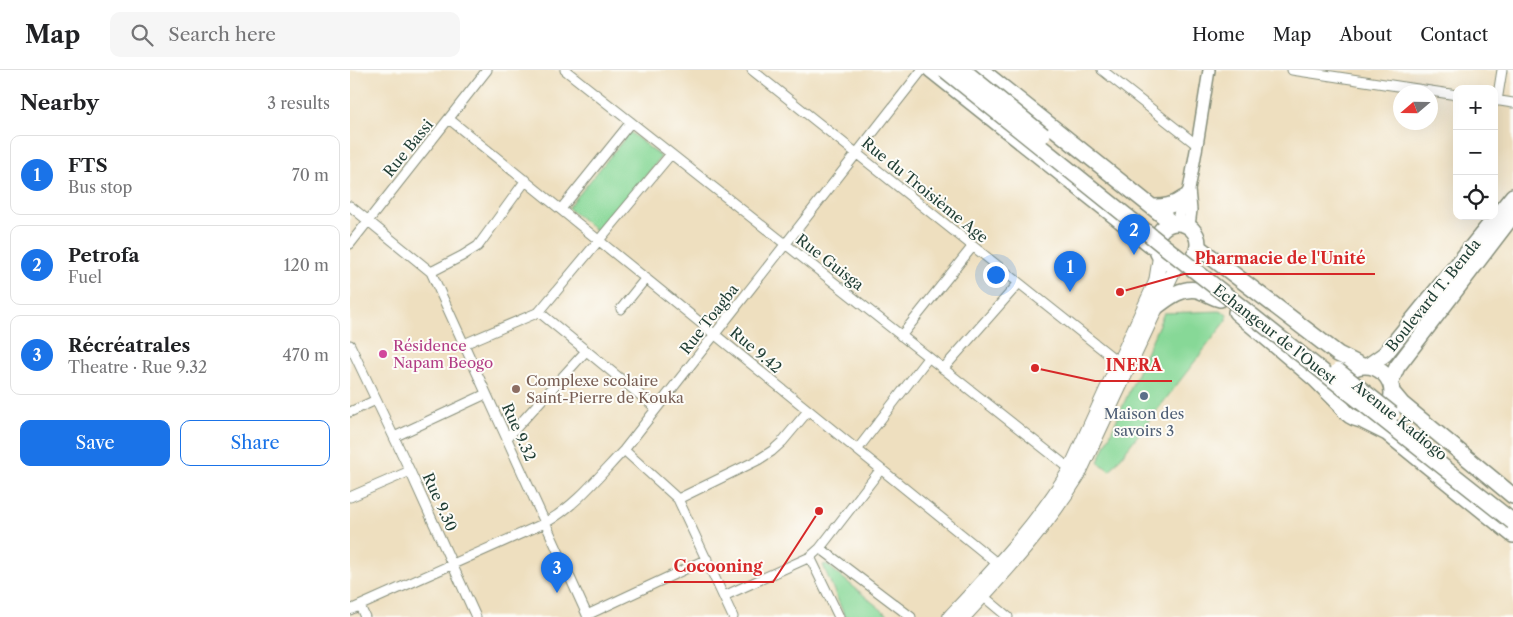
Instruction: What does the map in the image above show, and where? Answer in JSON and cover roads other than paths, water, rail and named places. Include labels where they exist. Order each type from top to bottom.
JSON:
[{"type":"highway","points":[[931,70],[1158,253],[1167,263],[1186,264],[1192,259],[1198,247],[1197,235],[1152,207],[981,70]]},
{"type":"highway","name":"Echangeur de l'Ouest","points":[[945,70],[1513,522]]},
{"type":"highway","name":"Avenue Kadiogo","points":[[963,70],[1169,239],[1362,389],[1513,510]]},
{"type":"highway","points":[[1152,207],[1169,207],[1176,204],[1186,194]]},
{"type":"highway","name":"Boulevard T. Benda","points":[[1365,366],[1385,354],[1513,196]]},
{"type":"highway","name":"Boulevard T. Benda","points":[[1391,387],[1397,367],[1513,214]]},
{"type":"highway","points":[[1158,253],[1157,236],[1160,230],[1180,224]]},
{"type":"highway","points":[[1198,247],[1338,354],[1365,366],[1374,367],[1384,373],[1402,404],[1513,496]]},
{"type":"highway","points":[[1177,265],[1315,379],[1349,415],[1386,433],[1513,534]]},
{"type":"highway","points":[[1156,307],[1178,292],[1187,290],[1196,290],[1220,299]]},
{"type":"highway","points":[[1340,405],[1338,393],[1341,380],[1350,370],[1365,366]]},
{"type":"highway","points":[[1361,420],[1373,419],[1383,413],[1390,404],[1391,387]]},
{"type":"main road","points":[[963,617],[1044,526],[1062,502],[1123,366],[1156,282],[1158,253]]},
{"type":"main road","points":[[1123,366],[1177,265]]},
{"type":"main road","points":[[950,617],[998,564],[1074,472]]},
{"type":"street","name":"Rue Bassi","points":[[350,244],[487,70]]},
{"type":"street","name":"Rue Guisga","points":[[566,70],[1074,472]]},
{"type":"street","name":"Rue du Troisième Age","points":[[752,70],[1123,366]]},
{"type":"street","name":"Rue Toagba","points":[[350,610],[545,523],[575,502],[624,450],[922,70]]},
{"type":"street","points":[[1102,70],[1197,146]]},
{"type":"street","points":[[1180,224],[1191,210],[1186,194],[1197,146],[1209,70]]},
{"type":"street","points":[[1292,70],[1453,94]]},
{"type":"street","points":[[1498,90],[1502,70]]},
{"type":"street","points":[[1498,100],[1513,103]]},
{"type":"street","name":"Rue 9.42","points":[[449,119],[998,564]]},
{"type":"street","points":[[561,209],[631,122]]},
{"type":"street","points":[[464,344],[539,312],[671,154]]},
{"type":"street","points":[[431,272],[478,246],[526,180]]},
{"type":"street","name":"Rue 9.32","points":[[350,206],[431,272],[587,616]]},
{"type":"street","points":[[901,336],[973,246]]},
{"type":"street","points":[[621,309],[646,278]]},
{"type":"street","points":[[943,369],[1020,283]]},
{"type":"street","points":[[539,312],[656,408]]},
{"type":"street","points":[[350,345],[376,400],[350,412]]},
{"type":"street","points":[[507,438],[586,351]]},
{"type":"street","points":[[857,450],[928,358]]},
{"type":"street","points":[[394,437],[486,394]]},
{"type":"street","name":"Rue 9.30","points":[[376,400],[410,470],[476,617]]},
{"type":"street","points":[[678,499],[758,460],[772,451],[808,411]]},
{"type":"street","points":[[624,450],[678,499],[733,617]]},
{"type":"street","points":[[724,596],[810,557],[820,548],[882,469]]},
{"type":"street","points":[[350,497],[410,470]]},
{"type":"street","points":[[820,548],[912,617]]},
{"type":"street","points":[[810,557],[839,617]]},
{"type":"street","points":[[587,616],[707,559]]},
{"type":"street","points":[[983,596],[1008,617]]},
{"type":"street","points":[[360,606],[365,617]]},
{"type":"street","points":[[994,606],[1000,617]]},
{"type":"place","name":"Petrofa","points":[[1134,255]]},
{"type":"place","name":"FTS","points":[[1070,292]]},
{"type":"place","name":"Pharmacie de l'Unité","points":[[1120,292]]},
{"type":"place","name":"Résidence Napam Beogo","points":[[383,354]]},
{"type":"place","name":"INERA","points":[[1035,368]]},
{"type":"place","name":"Complexe scolaire Saint-Pierre de Kouka","points":[[516,389]]},
{"type":"place","name":"Maison des savoirs 3","points":[[1144,396]]},
{"type":"place","name":"Cocooning","points":[[819,511]]},
{"type":"place","name":"Récréatrales","points":[[557,593]]}]
